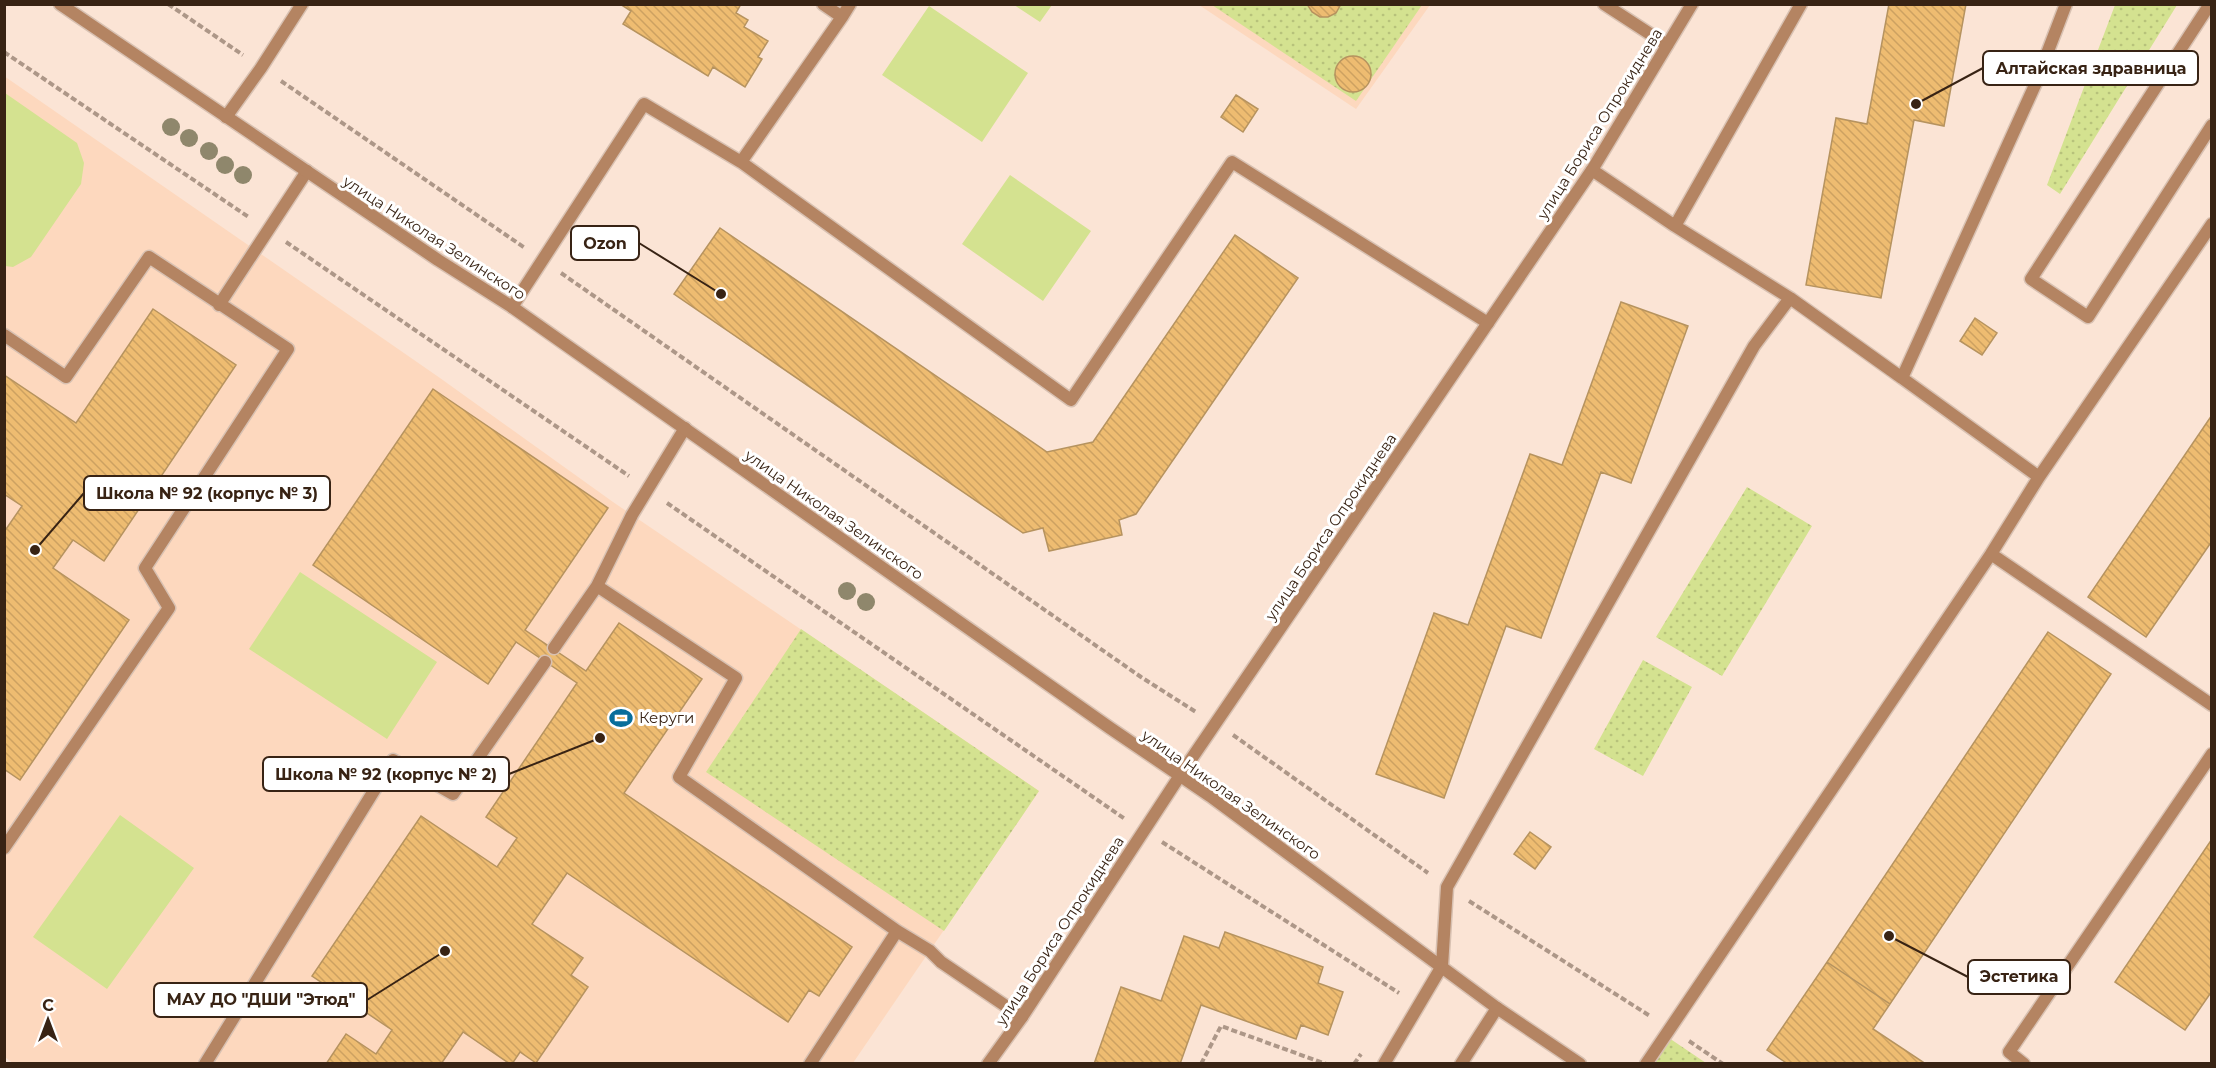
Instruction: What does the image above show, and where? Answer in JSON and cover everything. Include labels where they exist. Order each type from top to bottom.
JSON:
[{"type":"street","name":"улица Николая Зелинского","points":[[60,4],[438,260],[512,307],[1179,777],[1210,796],[1497,1008],[1580,1064]]},
{"type":"street","points":[[226,117],[302,4]]},
{"type":"street","points":[[823,4],[842,17]]},
{"type":"street","points":[[741,162],[850,4]]},
{"type":"street","points":[[1604,4],[1667,45]]},
{"type":"street","name":"улица Бориса Опрокиднева","points":[[988,1064],[1022,1017],[1215,723],[1592,170],[1692,4]]},
{"type":"street","points":[[1675,226],[1801,4]]},
{"type":"street","points":[[1902,378],[2035,85],[2066,4]]},
{"type":"street","points":[[2210,4],[2031,279],[2088,316],[2211,125]]},
{"type":"street","points":[[512,307],[644,104],[741,162],[1071,400],[1232,162],[1488,323]]},
{"type":"street","points":[[1592,170],[1675,226],[1790,298],[2039,477]]},
{"type":"street","points":[[219,305],[308,171]]},
{"type":"street","points":[[1646,1064],[1991,554],[2039,477],[2210,230]]},
{"type":"street","points":[[4,335],[66,377],[149,257],[288,349],[145,568],[169,608],[4,848]]},
{"type":"street","points":[[1384,1064],[1442,966],[1447,887],[1754,346],[1790,298]]},
{"type":"street","points":[[554,648],[597,586],[632,514],[685,428]]},
{"type":"street","points":[[1991,554],[2211,705]]},
{"type":"street","points":[[597,586],[736,678],[679,777],[1022,1017]]},
{"type":"street","points":[[205,1064],[393,760],[453,794],[545,662]]},
{"type":"street","points":[[2024,1064],[2009,1052],[2211,754]]},
{"type":"street","points":[[810,1064],[897,931]]},
{"type":"street","points":[[1461,1064],[1497,1008]]},
{"type":"path","points":[[168,4],[543,260],[1141,677],[1215,723],[1447,887],[1723,1064]]},
{"type":"path","points":[[4,52],[648,489],[1143,832],[1173,848],[1405,996]]},
{"type":"path","points":[[1201,1064],[1221,1026],[1326,1064]]},
{"type":"path","points":[[1354,1064],[1366,1047]]},
{"type":"shaded area","points":[[1199,5],[1430,5],[1356,109]]},
{"type":"shaded area","points":[[4,76],[440,378],[613,502],[1039,791],[853,1063],[14,1064],[5,1057]]},
{"type":"green space","points":[[1014,5],[1052,5],[1040,22]]},
{"type":"green space","points":[[1212,5],[1422,5],[1356,101]]},
{"type":"green space","points":[[2115,5],[2177,5],[2060,194],[2047,185]]},
{"type":"green space","points":[[929,6],[1028,73],[982,142],[882,75]]},
{"type":"green space","points":[[5,93],[77,143],[84,163],[81,184],[31,257],[13,267],[5,266]]},
{"type":"green space","points":[[1010,175],[1091,231],[1043,301],[962,244]]},
{"type":"green space","points":[[1747,487],[1812,526],[1722,676],[1656,637]]},
{"type":"green space","points":[[300,572],[437,662],[387,739],[249,649]]},
{"type":"green space","points":[[801,629],[1039,791],[944,931],[706,772]]},
{"type":"green space","points":[[1643,660],[1692,687],[1643,776],[1594,749]]},
{"type":"green space","points":[[120,815],[194,868],[107,989],[33,937]]},
{"type":"green space","points":[[1669,1038],[1706,1063],[1653,1064]]},
{"type":"building","points":[[620,4],[741,4],[736,13],[748,20],[744,27],[768,41],[758,57],[762,59],[745,87],[713,67],[708,76],[623,24],[631,11]]},
{"type":"building","points":[[1307,4],[1341,4],[1336,13],[1328,17],[1320,17],[1312,12]]},
{"type":"building","points":[[1889,4],[1966,4],[1944,126],[1914,120],[1881,298],[1806,285],[1836,118],[1867,124]]},
{"type":"building","points":[[1353,56],[1366,61],[1371,74],[1366,87],[1353,92],[1340,87],[1335,74],[1340,61]]},
{"type":"building","points":[[1236,95],[1258,109],[1243,132],[1221,117]]},
{"type":"building","points":[[720,228],[1047,452],[1093,442],[1235,235],[1298,278],[1136,514],[1119,520],[1122,535],[1049,551],[1043,528],[1023,533],[674,294]]},
{"type":"building","points":[[1621,302],[1688,326],[1631,483],[1601,472],[1541,638],[1506,626],[1444,798],[1376,774],[1434,613],[1468,625],[1530,454],[1562,465]]},
{"type":"building","points":[[153,309],[236,365],[104,561],[73,540],[53,568],[129,620],[20,780],[4,769],[4,532],[22,506],[4,494],[4,375],[76,423]]},
{"type":"building","points":[[1975,318],[1997,333],[1982,355],[1960,341]]},
{"type":"building","points":[[433,389],[608,508],[525,630],[586,671],[619,623],[702,679],[624,793],[852,947],[819,996],[809,990],[788,1022],[567,873],[532,924],[583,958],[571,975],[588,987],[536,1063],[520,1052],[510,1064],[463,1032],[441,1064],[326,1064],[346,1034],[376,1054],[392,1030],[312,976],[421,816],[497,867],[517,838],[486,817],[577,683],[516,642],[488,684],[313,565]]},
{"type":"building","points":[[2212,415],[2212,541],[2146,637],[2088,597]]},
{"type":"building","points":[[2048,632],[2111,674],[1890,1004],[1827,962]]},
{"type":"building","points":[[1530,832],[1551,847],[1535,869],[1514,854]]},
{"type":"building","points":[[2212,839],[2212,991],[2185,1030],[2115,982]]},
{"type":"building","points":[[1225,932],[1323,967],[1318,983],[1343,992],[1328,1035],[1301,1025],[1296,1039],[1201,1005],[1180,1064],[1094,1064],[1121,987],[1161,1001],[1184,936],[1219,948]]},
{"type":"building","points":[[1827,962],[1890,1004],[1873,1029],[1923,1062],[1922,1064],[1788,1064],[1767,1050]]},
{"type":"place","name":"Алтайская здравница","points":[[1916,104]]},
{"type":"place","name":"Ozon","points":[[721,294]]},
{"type":"place","name":"Школа № 92 (корпус № 3)","points":[[35,550]]},
{"type":"place","name":"Керуги","points":[[621,718]]},
{"type":"place","name":"Школа № 92 (корпус № 2)","points":[[600,738]]},
{"type":"place","name":"Эстетика","points":[[1889,936]]},
{"type":"place","name":"МАУ ДО \"ДШИ \"Этюд\"","points":[[445,951]]}]
